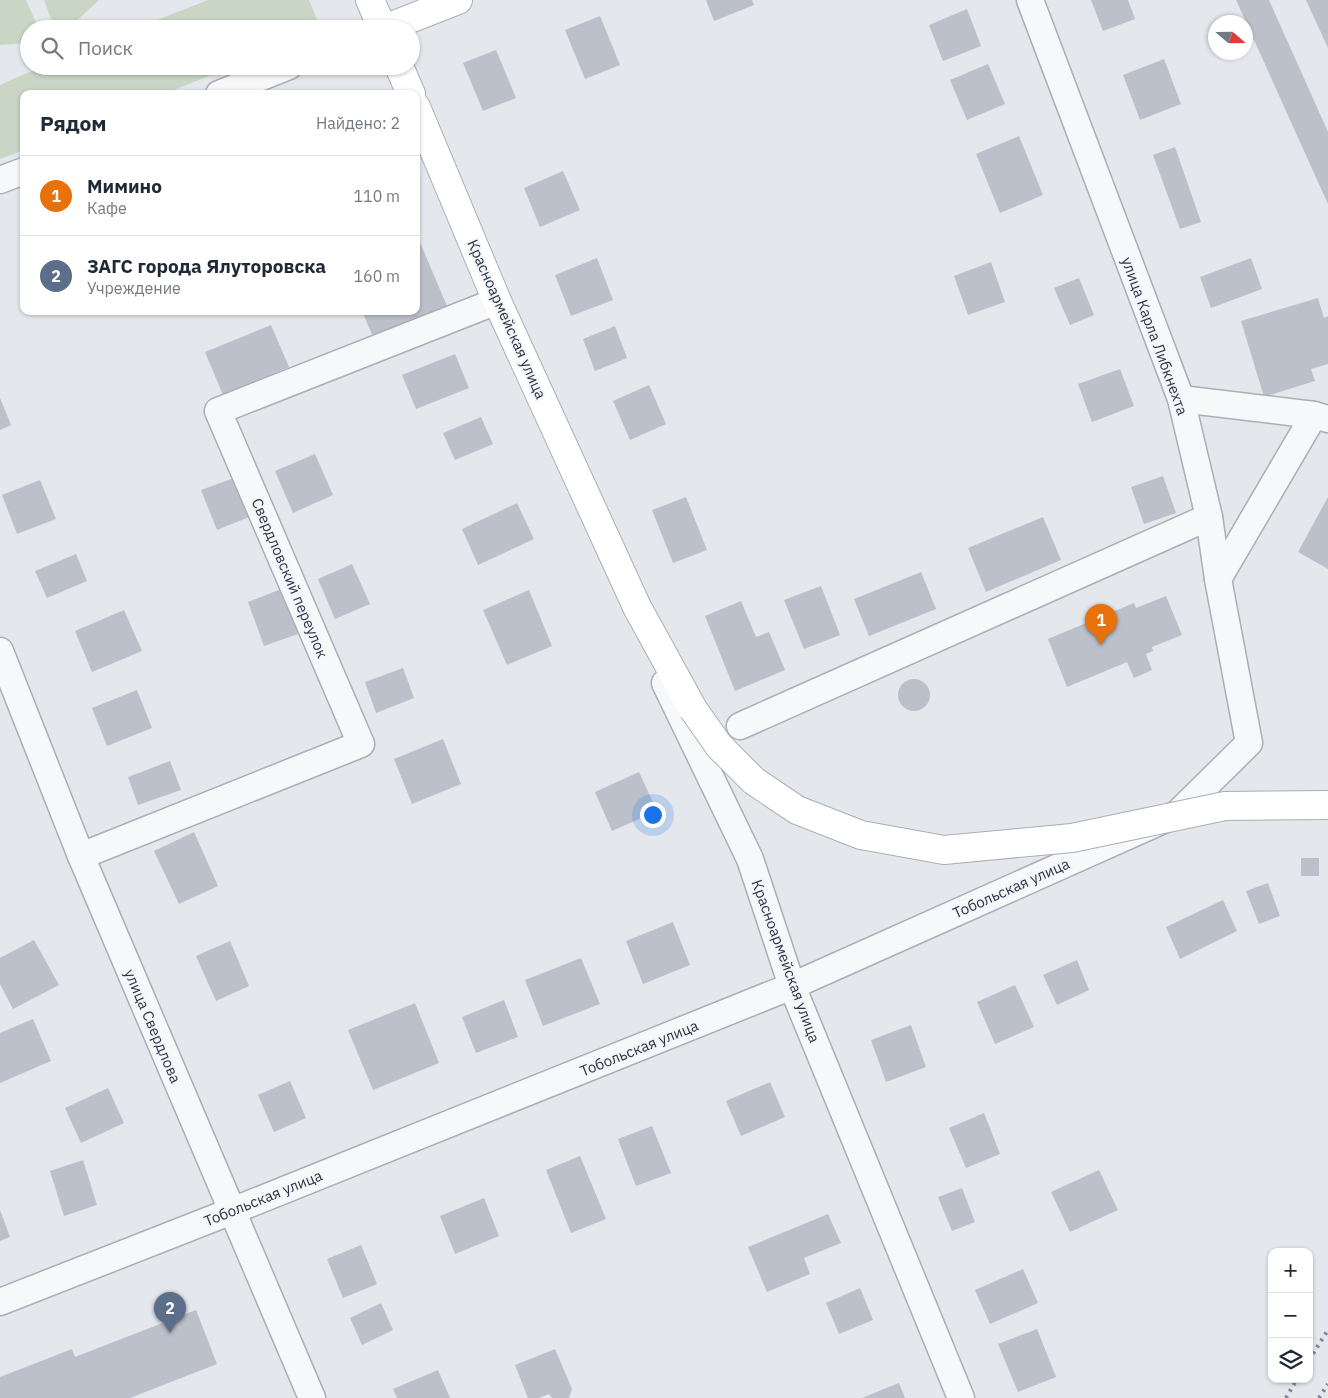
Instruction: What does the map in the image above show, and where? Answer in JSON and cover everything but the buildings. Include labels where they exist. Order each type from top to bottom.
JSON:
[{"type":"street","points":[[370,0],[380,20]]},
{"type":"street","points":[[407,20],[458,0]]},
{"type":"street","name":"улица Карла Либкнехта","points":[[1030,0],[1181,399],[1209,517],[1218,579],[1249,743]]},
{"type":"street","points":[[229,90],[266,75]]},
{"type":"street","points":[[403,75],[409,90]]},
{"type":"street","name":"Красноармейская улица","points":[[420,117],[497,301],[637,606],[693,709],[719,746],[754,781],[797,810],[861,835],[944,850],[1072,838],[1225,806],[1328,805]]},
{"type":"street","points":[[0,180],[20,172]]},
{"type":"street","name":"Свердловский переулок","points":[[81,856],[361,744],[218,411],[497,301]]},
{"type":"street","points":[[1181,399],[1321,417],[1218,579]]},
{"type":"street","points":[[740,726],[1209,517]]},
{"type":"street","name":"Красноармейская улица","points":[[601,528],[608,563],[750,859],[792,986],[961,1398]]},
{"type":"street","name":"улица Свердлова","points":[[0,651],[81,856],[312,1398]]},
{"type":"street","name":"Тобольская улица","points":[[0,1302],[792,986],[1177,814],[1249,743]]},
{"type":"green space","points":[[0,0],[26,0],[35,20],[20,20],[20,44],[0,45]]},
{"type":"green space","points":[[44,0],[99,0],[77,20],[51,19]]},
{"type":"green space","points":[[208,0],[309,0],[317,20],[157,20]]},
{"type":"green space","points":[[22,75],[211,75],[174,90],[20,90],[20,152],[0,159],[0,85]]},
{"type":"railway","points":[[1313,1354],[1328,1330]]},
{"type":"railway","points":[[1286,1398],[1295,1383]]},
{"type":"railway","points":[[1319,1398],[1328,1384]]},
{"type":"place","name":"Мимино","points":[[1101,645]]},
{"type":"place","name":"ЗАГС города Ялуторовска","points":[[170,1333]]}]
